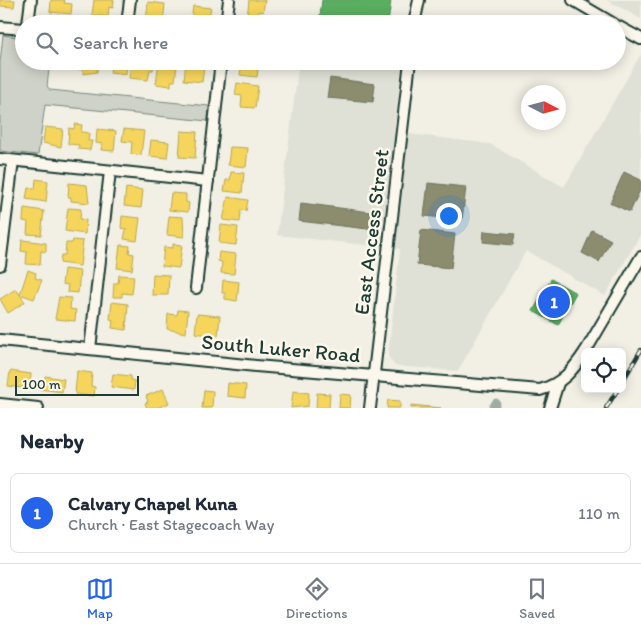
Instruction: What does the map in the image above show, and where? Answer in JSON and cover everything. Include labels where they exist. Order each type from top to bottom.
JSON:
[{"type":"street","points":[[29,15],[31,0]]},
{"type":"street","points":[[128,15],[130,0]]},
{"type":"street","points":[[227,15],[229,0]]},
{"type":"street","points":[[416,15],[419,0]]},
{"type":"street","points":[[573,0],[599,15]]},
{"type":"street","points":[[0,27],[15,29]]},
{"type":"street","points":[[626,31],[641,39]]},
{"type":"street","points":[[196,288],[220,70]]},
{"type":"street","name":"East Access Street","points":[[370,408],[409,70]]},
{"type":"street","points":[[0,160],[208,182]]},
{"type":"street","points":[[0,265],[13,161]]},
{"type":"street","points":[[90,349],[110,171]]},
{"type":"street","points":[[587,348],[641,257]]},
{"type":"street","name":"South Luker Road","points":[[0,340],[540,390],[558,384]]},
{"type":"street","points":[[550,408],[558,384],[581,358]]},
{"type":"street","points":[[0,404],[38,408]]},
{"type":"shaded area","points":[[607,0],[641,0],[641,19]]},
{"type":"shaded area","points":[[3,35],[15,37],[15,70],[49,70],[47,86],[50,90],[209,106],[208,121],[45,105],[38,155],[0,151],[0,62]]},
{"type":"shaded area","points":[[641,54],[641,234],[605,296],[526,251],[458,371],[395,366],[388,356],[400,249],[277,235],[298,70],[401,70],[394,132],[490,144],[564,187]]},
{"type":"building: Homes","points":[[0,0],[15,0],[14,7],[0,6]]},
{"type":"building: Homes","points":[[51,0],[65,0],[64,3],[72,4],[71,14],[50,12]]},
{"type":"building: Homes","points":[[94,0],[114,0],[113,8],[109,7],[108,15],[92,15]]},
{"type":"building: Homes","points":[[249,0],[265,0],[263,12],[259,11],[258,15],[247,15]]},
{"type":"building: Homes","points":[[148,2],[165,4],[164,15],[147,15]]},
{"type":"building: Homes","points":[[193,6],[211,8],[209,15],[192,15]]},
{"type":"building: Homes","points":[[83,70],[97,70],[97,72],[83,74]]},
{"type":"building: Homes","points":[[110,70],[126,70],[126,74],[110,72]]},
{"type":"building: Homes","points":[[130,70],[150,70],[148,80],[129,78]]},
{"type":"building: Homes","points":[[158,70],[176,70],[175,81],[171,81],[171,86],[156,84]]},
{"type":"building: Homes","points":[[185,70],[204,70],[202,82],[184,80]]},
{"type":"building: Homes","points":[[241,70],[258,70],[257,77],[240,75]]},
{"type":"building: Homes","points":[[237,83],[258,86],[255,108],[241,107],[242,96],[235,95]]},
{"type":"building: Homes","points":[[75,124],[82,125],[81,132],[89,133],[88,141],[92,141],[90,150],[78,149],[79,145],[68,144],[69,128],[74,129]]},
{"type":"building: Homes","points":[[45,127],[63,129],[61,147],[43,143]]},
{"type":"building: Homes","points":[[97,129],[116,131],[114,151],[101,150],[102,144],[96,143]]},
{"type":"building: Homes","points":[[124,129],[144,131],[141,155],[131,154],[132,142],[122,141]]},
{"type":"building: Homes","points":[[181,131],[197,132],[195,158],[179,157]]},
{"type":"building: Homes","points":[[151,140],[169,142],[167,158],[149,156]]},
{"type":"building: Homes","points":[[230,147],[248,148],[246,167],[228,165]]},
{"type":"building: Homes","points":[[231,172],[244,173],[242,193],[224,191],[226,180],[230,180]]},
{"type":"building: Homes","points":[[36,179],[48,181],[46,202],[26,199],[28,188],[35,189]]},
{"type":"building: Homes","points":[[69,183],[87,185],[89,203],[71,201],[71,197],[68,197]]},
{"type":"building: Homes","points":[[126,188],[143,190],[141,208],[124,206]]},
{"type":"building: Homes","points":[[171,193],[186,194],[186,202],[189,203],[188,212],[169,210]]},
{"type":"building: Homes","points":[[228,197],[248,200],[246,211],[241,210],[240,222],[223,220]]},
{"type":"building: Homes","points":[[24,208],[44,211],[41,235],[27,234],[28,222],[23,221]]},
{"type":"building: Homes","points":[[68,208],[81,209],[80,219],[86,220],[85,234],[65,231]]},
{"type":"building: Homes","points":[[122,216],[140,218],[137,241],[124,239],[126,229],[121,228]]},
{"type":"building: Homes","points":[[169,216],[183,217],[184,237],[167,235]]},
{"type":"building: Homes","points":[[221,225],[238,227],[236,245],[219,243]]},
{"type":"building: Homes","points":[[22,240],[46,243],[46,252],[41,251],[40,265],[26,264],[27,252],[21,251]]},
{"type":"building: Homes","points":[[73,240],[83,241],[80,266],[60,263],[61,255],[65,255],[66,243],[72,243]]},
{"type":"building: Homes","points":[[173,244],[182,245],[179,268],[162,266],[164,247],[173,248]]},
{"type":"building: Homes","points":[[120,245],[130,246],[129,253],[134,254],[132,270],[117,268]]},
{"type":"building: Homes","points":[[219,252],[236,254],[234,274],[221,273],[222,262],[218,261]]},
{"type":"building: Homes","points":[[64,269],[80,271],[78,293],[67,292],[68,285],[62,284]]},
{"type":"building: Homes","points":[[28,270],[36,273],[35,278],[42,280],[34,299],[20,294]]},
{"type":"building: Homes","points":[[153,274],[169,275],[168,295],[152,295]]},
{"type":"building: Homes","points":[[119,275],[134,276],[132,294],[122,293],[122,297],[113,297],[114,283],[118,283]]},
{"type":"building: Homes","points":[[223,280],[239,282],[237,301],[225,299],[225,293],[222,293]]},
{"type":"building: Homes","points":[[16,289],[25,302],[8,313],[0,299]]},
{"type":"building: Homes","points":[[59,297],[71,298],[70,309],[76,310],[75,321],[55,319]]},
{"type":"building: Homes","points":[[112,302],[128,304],[126,330],[112,328],[113,320],[110,319]]},
{"type":"building: Homes","points":[[178,310],[188,311],[186,333],[167,329],[168,314],[177,315]]},
{"type":"building: Homes","points":[[197,314],[220,316],[218,336],[195,333]]},
{"type":"building: Homes","points":[[10,371],[31,374],[30,389],[8,386]]},
{"type":"building: Homes","points":[[77,371],[92,373],[91,386],[95,387],[94,396],[75,394]]},
{"type":"building: Homes","points":[[113,374],[131,376],[131,380],[135,381],[134,390],[111,387]]},
{"type":"building: Homes","points":[[45,376],[64,379],[62,392],[39,389],[40,380],[45,381]]},
{"type":"building: Homes","points":[[228,383],[246,385],[245,398],[227,396]]},
{"type":"building: Homes","points":[[163,389],[169,403],[157,408],[147,408],[145,403],[148,402],[146,396]]},
{"type":"building: Homes","points":[[204,390],[213,391],[212,408],[202,408]]},
{"type":"building: Homes","points":[[293,391],[309,393],[308,406],[291,408]]},
{"type":"building: Homes","points":[[317,393],[330,394],[329,408],[316,408]]},
{"type":"building: Homes","points":[[340,394],[351,395],[350,408],[339,408]]},
{"type":"building: Homes","points":[[388,400],[400,401],[400,408],[387,408]]},
{"type":"building: Homes","points":[[411,405],[441,408],[411,408]]},
{"type":"building: Public","points":[[322,0],[391,0],[389,15],[320,15]]},
{"type":"building: Public","points":[[551,279],[576,293],[558,325],[533,311]]},
{"type":"building: Industry","points":[[330,78],[375,84],[373,102],[327,98]]},
{"type":"building: Industry","points":[[624,172],[641,180],[641,188],[630,212],[610,203]]},
{"type":"building: Industry","points":[[428,183],[466,187],[462,220],[424,216]]},
{"type":"building: Industry","points":[[301,203],[378,213],[376,230],[299,221]]},
{"type":"building: Industry","points":[[421,230],[455,234],[451,268],[417,265]]},
{"type":"building: Industry","points":[[592,230],[611,240],[599,262],[582,253]]},
{"type":"building: Industry","points":[[484,231],[515,234],[513,245],[483,242]]},
{"type":"waterway","points":[[493,408],[496,403]]},
{"type":"railway","points":[[626,375],[641,350]]},
{"type":"railway","points":[[606,408],[615,393]]},
{"type":"place","name":"Calvary Chapel Kuna","points":[[554,302]]}]
